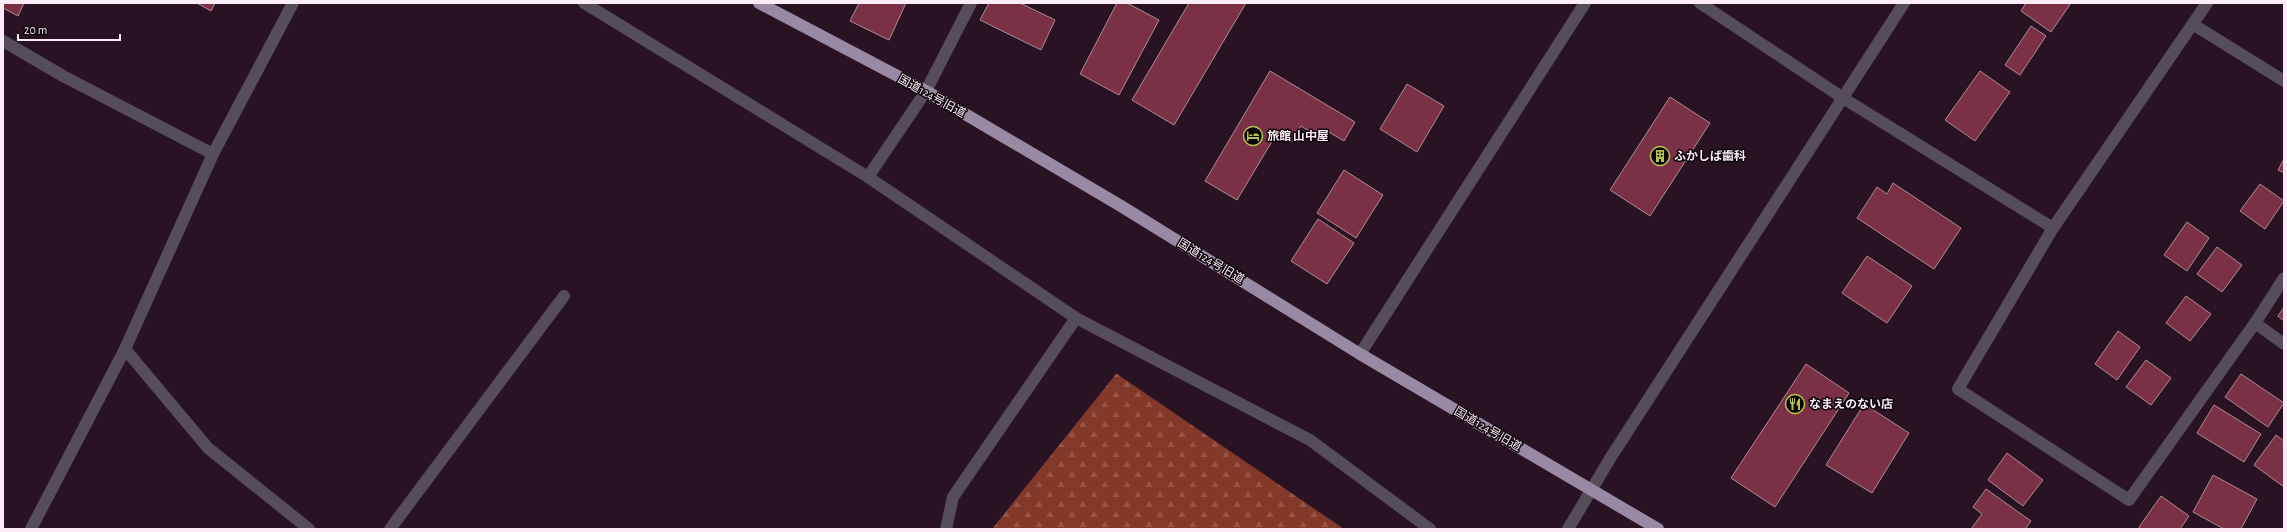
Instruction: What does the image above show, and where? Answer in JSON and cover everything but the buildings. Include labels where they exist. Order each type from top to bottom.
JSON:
[{"type":"highway","name":"国道124号旧道","points":[[759,3],[926,91],[1121,206],[1360,354],[1591,488],[1658,529]]},
{"type":"street","points":[[31,529],[124,349],[213,154],[293,3]]},
{"type":"street","points":[[584,3],[868,177],[1076,318],[1310,440],[1430,529]]},
{"type":"street","points":[[868,177],[926,91],[971,3]]},
{"type":"street","points":[[1360,354],[1585,3]]},
{"type":"street","points":[[1700,3],[1843,98],[2053,228]]},
{"type":"street","points":[[1568,529],[1591,488],[1904,3]]},
{"type":"street","points":[[2207,3],[2194,25],[2053,228],[1958,389],[2129,500],[2255,323],[2284,278]]},
{"type":"street","points":[[2194,25],[2284,81]]},
{"type":"street","points":[[3,41],[63,76],[213,154]]},
{"type":"street","points":[[390,529],[564,296]]},
{"type":"street","points":[[946,529],[953,497],[1076,318]]},
{"type":"street","points":[[2255,323],[2284,344]]},
{"type":"street","points":[[124,349],[208,448],[310,529]]},
{"type":"green space","points":[[1117,374],[1344,529],[992,529]]},
{"type":"place","name":"旅館 山中屋","points":[[1253,136]]},
{"type":"place","name":"ふかしば歯科","points":[[1660,156]]},
{"type":"place","name":"なまえのない店","points":[[1795,404]]}]
